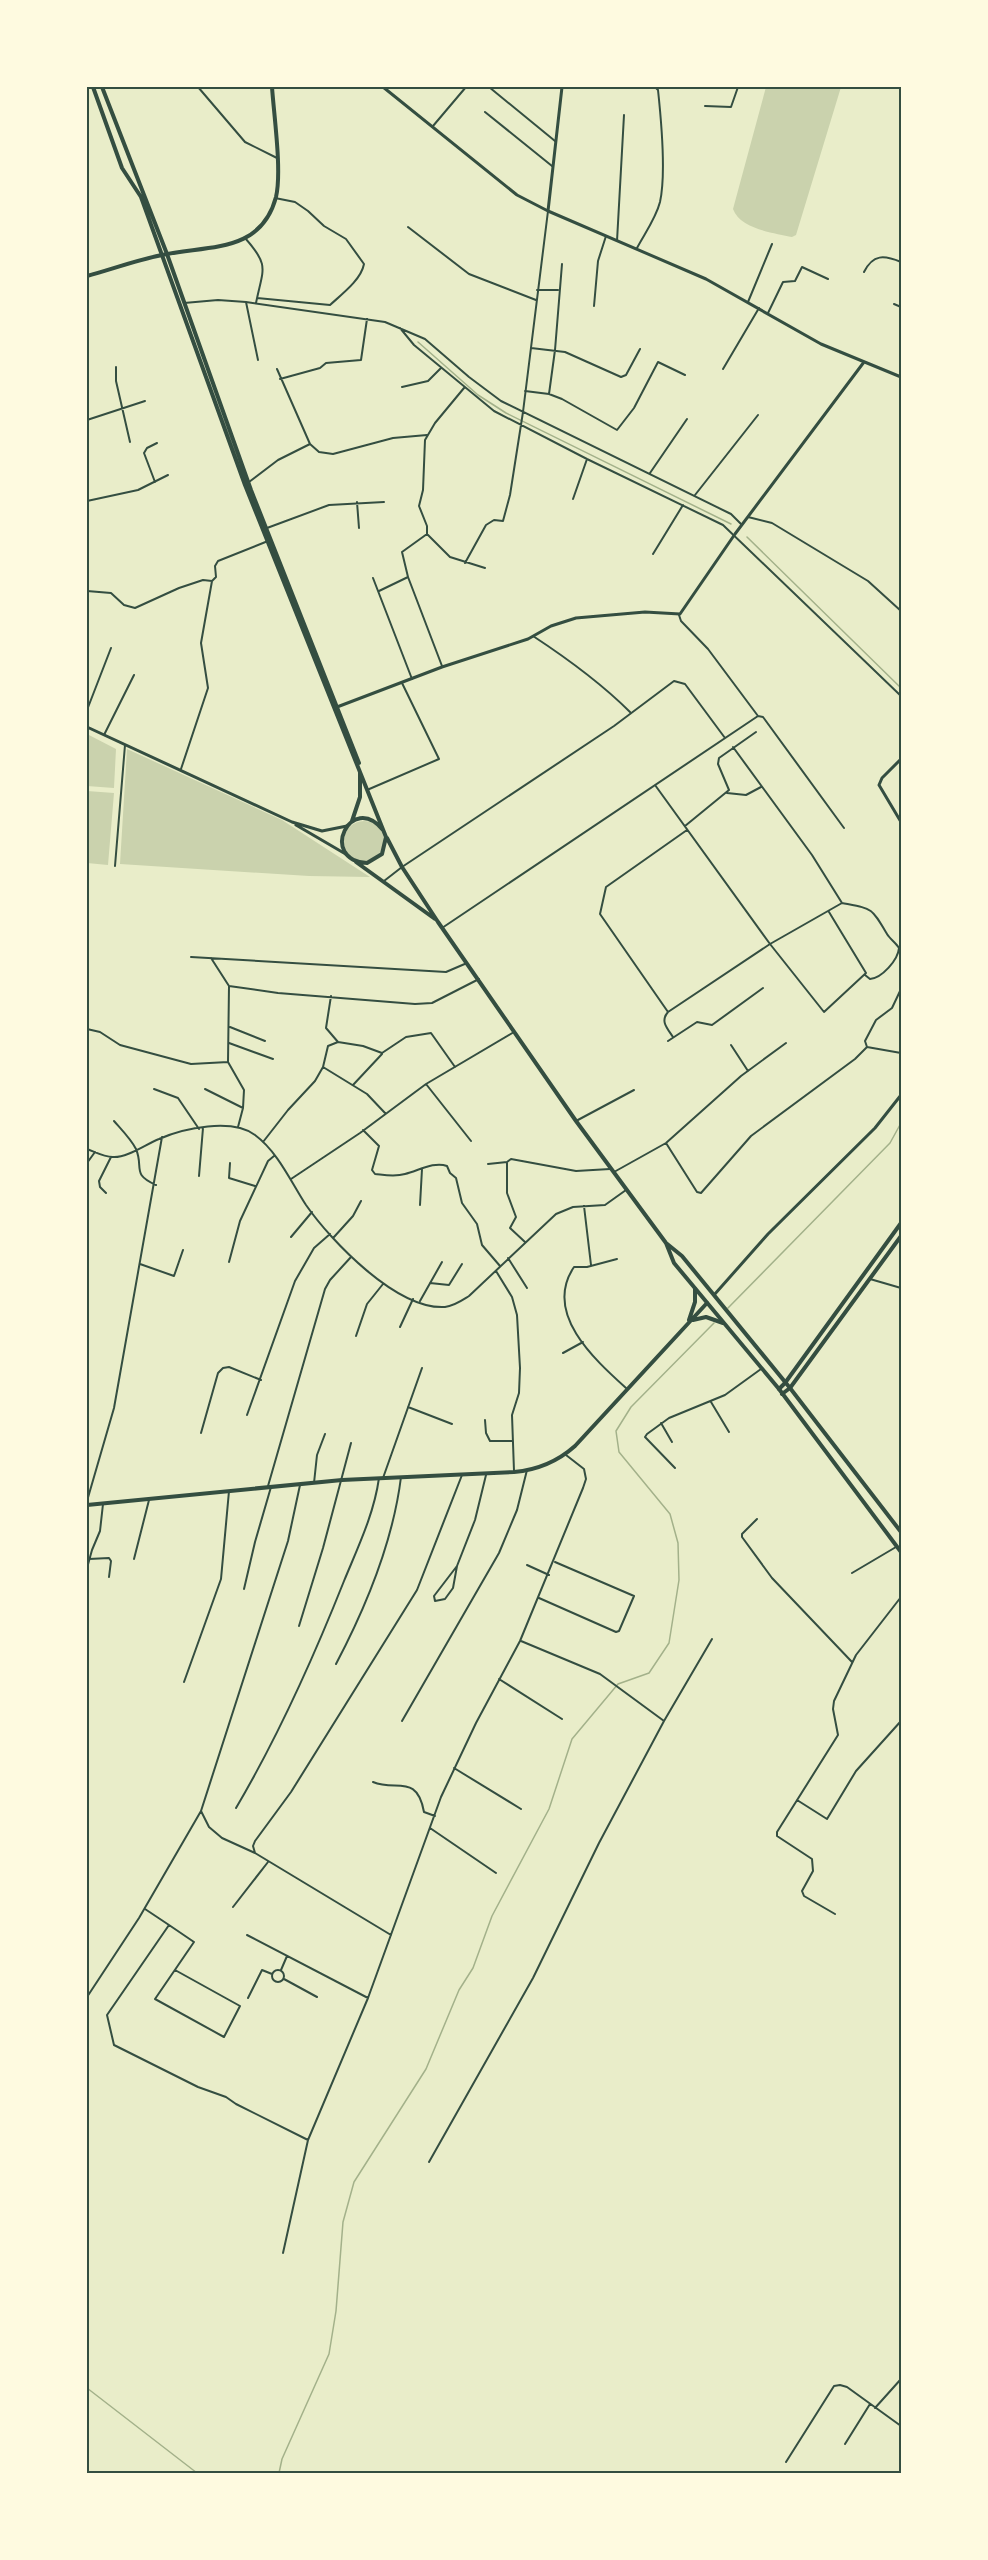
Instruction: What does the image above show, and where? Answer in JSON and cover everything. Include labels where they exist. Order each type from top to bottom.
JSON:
[{"type":"main road","points":[[93,87],[122,168],[141,197],[184,303],[249,483],[358,757],[360,797],[351,822]]},
{"type":"main road","points":[[102,87],[164,254],[211,393],[383,830],[402,867],[442,928],[626,1190],[666,1243],[682,1256],[790,1388],[899,1526],[901,1532]]},
{"type":"main road","points":[[87,276],[164,254],[225,247],[245,238],[266,217],[275,198],[278,180],[272,87]]},
{"type":"main road","points":[[383,830],[371,820],[360,818],[347,826],[342,842],[354,861],[438,922]]},
{"type":"main road","points":[[354,861],[367,863],[376,860],[386,846],[386,837]]},
{"type":"main road","points":[[778,1389],[785,1383],[901,1223]]},
{"type":"main road","points":[[782,1394],[790,1388],[901,1236]]},
{"type":"main road","points":[[666,1243],[674,1263],[782,1394],[901,1552]]},
{"type":"main road","points":[[687,1324],[695,1302],[694,1289]]},
{"type":"main road","points":[[87,1503],[149,1500],[342,1480],[514,1472],[549,1463],[565,1454],[714,1295]]},
{"type":"main road","points":[[687,1324],[706,1317],[725,1325]]},
{"type":"street","points":[[198,87],[245,142],[277,158]]},
{"type":"street","points":[[383,87],[517,195],[548,211],[706,279],[821,344],[901,376]]},
{"type":"street","points":[[433,126],[466,87]]},
{"type":"street","points":[[489,87],[555,141]]},
{"type":"street","points":[[465,563],[486,525],[494,520],[503,521],[510,495],[523,412],[562,87]]},
{"type":"street","points":[[636,249],[656,213],[661,193],[661,116],[658,90],[655,87]]},
{"type":"street","points":[[705,106],[731,107],[738,87]]},
{"type":"street","points":[[485,112],[552,166]]},
{"type":"street","points":[[617,241],[624,115]]},
{"type":"street","points":[[257,298],[330,305],[359,275],[364,264],[346,239],[324,226],[295,202],[275,198]]},
{"type":"street","points":[[408,227],[469,274],[536,300]]},
{"type":"street","points":[[594,306],[598,261],[606,236]]},
{"type":"street","points":[[245,238],[259,253],[263,262],[256,304]]},
{"type":"street","points":[[748,302],[772,244]]},
{"type":"street","points":[[864,272],[867,265],[876,257],[883,256],[901,262]]},
{"type":"street","points":[[549,394],[562,264]]},
{"type":"street","points":[[768,313],[783,282],[795,281],[802,267],[828,279]]},
{"type":"street","points":[[537,290],[559,290]]},
{"type":"street","points":[[184,303],[218,300],[385,322],[425,339],[501,401],[730,514],[742,525]]},
{"type":"street","points":[[246,303],[258,360]]},
{"type":"street","points":[[894,304],[901,307]]},
{"type":"street","points":[[723,369],[759,308]]},
{"type":"street","points":[[280,379],[320,368],[326,363],[361,360],[367,319]]},
{"type":"street","points":[[400,328],[414,345],[441,369],[494,411],[723,525],[735,534],[901,696]]},
{"type":"street","points":[[531,348],[555,350],[575,356],[621,377],[626,375],[640,349]]},
{"type":"street","points":[[525,391],[549,394],[568,402],[617,430],[634,408],[658,362],[685,375]]},
{"type":"street","points":[[679,615],[735,534],[864,362]]},
{"type":"street","points":[[116,367],[116,381],[130,442]]},
{"type":"street","points":[[277,369],[310,444],[319,452],[333,454],[393,438],[427,435]]},
{"type":"street","points":[[402,387],[428,381],[441,369]]},
{"type":"street","points":[[464,388],[425,440],[423,490],[419,506],[427,526],[427,534],[447,555],[484,568]]},
{"type":"street","points":[[87,420],[145,401]]},
{"type":"street","points":[[694,496],[758,416]]},
{"type":"street","points":[[649,474],[687,419]]},
{"type":"street","points":[[156,482],[144,453],[147,448],[157,443]]},
{"type":"street","points":[[249,483],[278,460],[310,444]]},
{"type":"street","points":[[573,499],[587,459]]},
{"type":"street","points":[[87,501],[117,496],[168,476]]},
{"type":"street","points":[[357,502],[359,528]]},
{"type":"street","points":[[267,528],[329,505],[384,502]]},
{"type":"street","points":[[653,554],[683,506]]},
{"type":"street","points":[[748,517],[772,523],[868,581],[901,611]]},
{"type":"street","points":[[427,534],[402,552],[408,577],[442,667]]},
{"type":"street","points":[[181,769],[208,688],[201,643],[212,581],[216,578],[215,566],[218,561],[268,541]]},
{"type":"street","points":[[378,591],[408,577]]},
{"type":"street","points":[[373,578],[412,679]]},
{"type":"street","points":[[87,591],[111,593],[124,605],[135,608],[179,588],[203,580],[212,581]]},
{"type":"street","points":[[337,708],[576,618],[645,612],[679,615]]},
{"type":"street","points":[[679,615],[681,621],[722,667],[758,716],[763,717],[844,828]]},
{"type":"street","points":[[533,636],[571,660],[607,689],[630,713]]},
{"type":"street","points":[[87,710],[111,648]]},
{"type":"street","points":[[104,735],[134,675]]},
{"type":"street","points":[[384,881],[674,681],[685,684],[725,738]]},
{"type":"street","points":[[367,790],[439,759],[402,683]]},
{"type":"street","points":[[442,928],[758,716]]},
{"type":"street","points":[[87,727],[291,822],[349,856]]},
{"type":"street","points":[[685,826],[727,794],[729,785],[717,761],[756,732]]},
{"type":"street","points":[[115,866],[125,745]]},
{"type":"street","points":[[733,747],[812,855],[842,903],[865,909],[878,916],[888,937],[899,948],[896,957],[878,977],[870,979],[865,975],[828,912]]},
{"type":"street","points":[[901,759],[882,778],[879,785],[901,822]]},
{"type":"street","points":[[655,785],[770,944],[824,1012],[865,975]]},
{"type":"street","points":[[727,794],[746,795],[761,787]]},
{"type":"street","points":[[291,822],[322,831],[347,826]]},
{"type":"street","points":[[668,1012],[600,915],[606,886],[688,830]]},
{"type":"street","points":[[673,1037],[664,1024],[664,1016],[668,1012],[770,944],[842,903]]},
{"type":"street","points":[[190,957],[446,972],[467,963]]},
{"type":"street","points":[[211,958],[229,986],[228,1062],[244,1090],[243,1108],[238,1127]]},
{"type":"street","points":[[229,986],[415,1004],[432,1003],[479,979]]},
{"type":"street","points":[[668,1041],[697,1022],[712,1025],[763,988]]},
{"type":"street","points":[[867,1047],[866,1041],[876,1020],[892,1008],[901,989]]},
{"type":"street","points":[[331,996],[326,1028],[338,1042]]},
{"type":"street","points":[[230,1027],[265,1041]]},
{"type":"street","points":[[87,1029],[100,1032],[120,1045],[191,1064],[228,1062]]},
{"type":"street","points":[[291,1179],[426,1084],[515,1032]]},
{"type":"street","points":[[354,1085],[382,1053],[406,1037],[431,1033],[455,1068]]},
{"type":"street","points":[[263,1142],[315,1081],[323,1067],[328,1046],[338,1042],[363,1046],[382,1053]]},
{"type":"street","points":[[229,1043],[273,1059]]},
{"type":"street","points":[[488,1164],[507,1162],[511,1159],[576,1171],[612,1171],[666,1143],[748,1071],[786,1043]]},
{"type":"street","points":[[731,1045],[748,1071]]},
{"type":"street","points":[[867,1047],[901,1053]]},
{"type":"street","points":[[666,1143],[697,1192],[701,1193],[752,1136],[825,1083],[867,1047]]},
{"type":"street","points":[[323,1067],[367,1094],[385,1113]]},
{"type":"street","points":[[426,1084],[471,1141]]},
{"type":"street","points":[[154,1089],[178,1098],[201,1128],[199,1176]]},
{"type":"street","points":[[206,1089],[243,1108]]},
{"type":"street","points":[[576,1121],[634,1090]]},
{"type":"street","points":[[714,1295],[768,1234],[875,1128],[901,1095]]},
{"type":"street","points":[[114,1121],[136,1149],[140,1175],[143,1179],[156,1185]]},
{"type":"street","points":[[87,1149],[111,1157],[122,1156],[162,1137],[201,1128],[238,1127],[263,1142],[312,1212],[351,1257],[383,1284],[413,1299],[440,1307],[454,1305],[469,1296],[562,1210],[605,1205],[626,1190]]},
{"type":"street","points":[[363,1130],[379,1146],[372,1162],[372,1170],[375,1174],[394,1176],[443,1164],[447,1166],[456,1178],[462,1203],[477,1224],[483,1245],[500,1266]]},
{"type":"street","points":[[87,1503],[114,1408],[156,1185],[162,1137]]},
{"type":"street","points":[[87,1162],[95,1152]]},
{"type":"street","points":[[229,1262],[240,1221],[268,1161],[274,1156]]},
{"type":"street","points":[[106,1194],[100,1187],[99,1181],[111,1157]]},
{"type":"street","points":[[507,1162],[507,1193],[516,1218],[510,1228],[525,1242]]},
{"type":"street","points":[[230,1163],[229,1178],[256,1186]]},
{"type":"street","points":[[420,1205],[422,1168]]},
{"type":"street","points":[[334,1238],[353,1216],[361,1201]]},
{"type":"street","points":[[584,1206],[591,1265]]},
{"type":"street","points":[[291,1237],[312,1212]]},
{"type":"street","points":[[247,1415],[295,1281],[314,1248],[330,1234]]},
{"type":"street","points":[[140,1263],[174,1276],[183,1250]]},
{"type":"street","points":[[244,1589],[270,1487],[326,1289],[330,1280],[351,1257]]},
{"type":"street","points":[[508,1258],[527,1288]]},
{"type":"street","points":[[617,1259],[574,1266],[564,1286],[565,1313],[598,1363],[626,1388]]},
{"type":"street","points":[[420,1301],[442,1262]]},
{"type":"street","points":[[430,1283],[449,1285],[462,1264]]},
{"type":"street","points":[[496,1271],[512,1297],[517,1315],[520,1368],[519,1393],[512,1415],[514,1472]]},
{"type":"street","points":[[870,1279],[901,1288]]},
{"type":"street","points":[[356,1336],[367,1304],[383,1284]]},
{"type":"street","points":[[400,1327],[413,1299]]},
{"type":"street","points":[[563,1353],[583,1342]]},
{"type":"street","points":[[201,1433],[218,1373],[223,1368],[229,1367],[261,1380]]},
{"type":"street","points":[[236,1808],[267,1755],[298,1690],[363,1535],[376,1500],[381,1478],[422,1368]]},
{"type":"street","points":[[675,1468],[645,1437],[661,1423],[725,1395],[761,1369]]},
{"type":"street","points":[[711,1402],[729,1432]]},
{"type":"street","points":[[408,1407],[452,1424]]},
{"type":"street","points":[[485,1420],[487,1439],[512,1441]]},
{"type":"street","points":[[661,1423],[672,1442]]},
{"type":"street","points":[[314,1483],[317,1455],[325,1434]]},
{"type":"street","points":[[299,1626],[351,1443]]},
{"type":"street","points":[[283,2253],[308,2140],[368,1998],[430,1828],[454,1768],[520,1641],[555,1562],[586,1479],[584,1468],[565,1454]]},
{"type":"street","points":[[402,1721],[499,1553],[517,1510],[527,1470]]},
{"type":"street","points":[[255,1853],[253,1846],[255,1841],[291,1792],[417,1590],[462,1474]]},
{"type":"street","points":[[457,1566],[434,1596],[435,1601],[450,1595],[457,1566],[475,1520],[486,1474]]},
{"type":"street","points":[[336,1664],[358,1623],[370,1590],[395,1513],[401,1477]]},
{"type":"street","points":[[87,1997],[144,1909],[201,1810],[285,1552],[300,1485]]},
{"type":"street","points":[[184,1682],[221,1579],[229,1491]]},
{"type":"street","points":[[134,1559],[149,1500]]},
{"type":"street","points":[[87,1568],[100,1531],[103,1504]]},
{"type":"street","points":[[757,1519],[742,1534],[742,1537],[772,1578],[852,1662]]},
{"type":"street","points":[[852,1573],[896,1547]]},
{"type":"street","points":[[89,1559],[109,1558],[111,1561],[109,1576]]},
{"type":"street","points":[[539,1598],[616,1632],[625,1620],[634,1596],[555,1562]]},
{"type":"street","points":[[527,1565],[549,1575]]},
{"type":"street","points":[[835,1914],[804,1896],[802,1891],[813,1871],[812,1859],[777,1836],[838,1735],[833,1709],[852,1662],[901,1597]]},
{"type":"street","points":[[429,2162],[533,1978],[599,1843],[712,1639]]},
{"type":"street","points":[[520,1641],[604,1677],[664,1722]]},
{"type":"street","points":[[500,1679],[562,1719]]},
{"type":"street","points":[[797,1800],[827,1819],[856,1771],[901,1721]]},
{"type":"street","points":[[454,1768],[521,1809]]},
{"type":"street","points":[[373,1782],[384,1785],[397,1784],[410,1788],[421,1798],[424,1812],[435,1816]]},
{"type":"street","points":[[201,1810],[209,1827],[222,1838],[255,1853],[391,1935]]},
{"type":"street","points":[[430,1828],[496,1873]]},
{"type":"street","points":[[233,1907],[268,1862]]},
{"type":"street","points":[[144,1909],[194,1942],[155,1999],[224,2037],[240,2006],[175,1970]]},
{"type":"street","points":[[169,1925],[107,2015],[114,2045],[198,2087],[226,2097],[308,2140]]},
{"type":"street","points":[[247,1935],[368,1998]]},
{"type":"street","points":[[287,1956],[281,1971],[284,1979],[317,1997]]},
{"type":"street","points":[[248,1998],[262,1971],[272,1974],[281,1971]]},
{"type":"street","points":[[272,1974],[275,1982],[284,1979]]},
{"type":"street","points":[[875,2408],[901,2379]]},
{"type":"street","points":[[786,2462],[834,2386],[847,2387],[901,2426]]},
{"type":"street","points":[[845,2444],[870,2404]]},
{"type":"green space","points":[[766,87],[841,87],[796,235],[792,237],[750,226],[737,216],[733,209]]},
{"type":"green space","points":[[87,734],[116,749],[114,788],[87,786]]},
{"type":"green space","points":[[127,749],[282,820],[370,877],[309,876],[120,864]]},
{"type":"green space","points":[[87,791],[114,793],[108,865],[87,863]]},
{"type":"green space","points":[[364,821],[372,822],[378,827],[383,833],[383,849],[378,855],[372,860],[364,861],[356,860],[350,855],[345,849],[344,841],[345,833],[350,827],[356,822]]},
{"type":"waterway","points":[[418,342],[478,395],[506,413],[731,524]]},
{"type":"waterway","points":[[747,537],[901,688]]},
{"type":"waterway","points":[[728,1308],[890,1143],[901,1123]]},
{"type":"waterway","points":[[279,2473],[282,2459],[329,2354],[336,2311],[343,2222],[354,2182],[426,2069],[459,1990],[473,1968],[492,1916],[549,1809],[572,1739],[618,1684],[649,1673],[669,1643],[679,1580],[678,1543],[670,1514],[619,1452],[616,1431],[631,1407],[714,1323]]},
{"type":"waterway","points":[[87,2388],[197,2473]]}]
